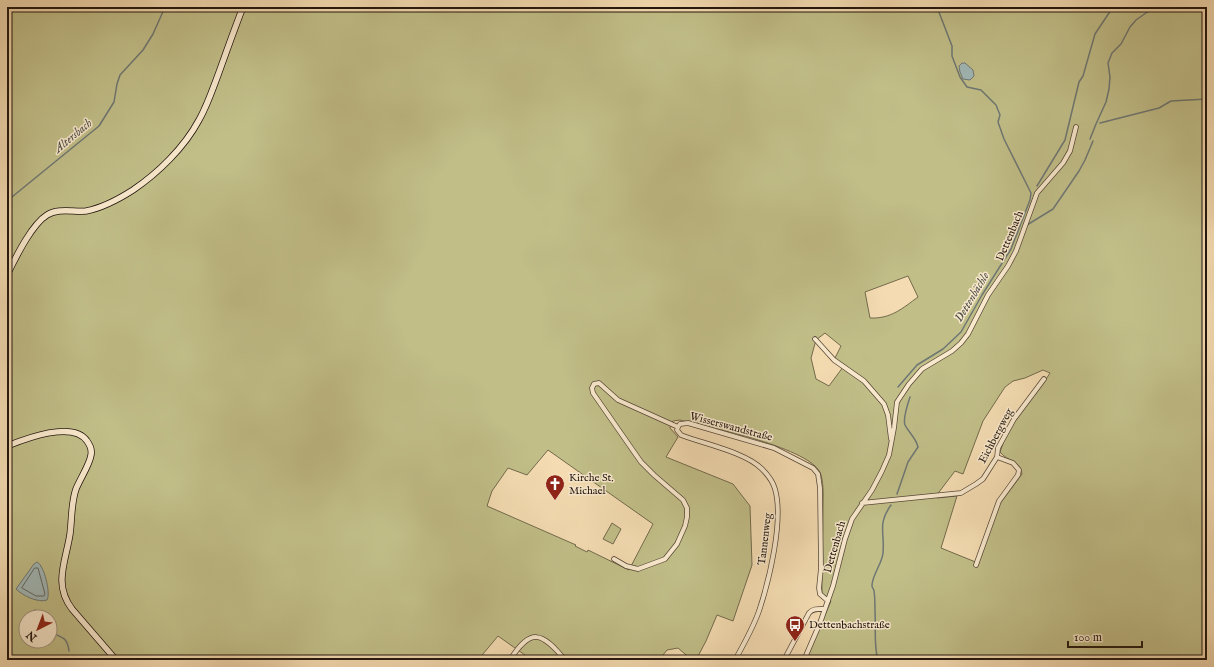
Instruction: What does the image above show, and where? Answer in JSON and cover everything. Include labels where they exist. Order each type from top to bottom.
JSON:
[{"type":"street","points":[[7,275],[27,238],[39,221],[47,214],[88,210],[107,204],[132,190],[154,173],[174,154],[192,130],[205,108],[243,7]]},
{"type":"street","name":"Dettenbach","points":[[804,660],[833,586],[845,539],[852,519],[872,490],[889,455],[892,443],[896,402],[922,369],[952,351],[968,334],[988,295],[1008,266],[1016,251],[1037,193],[1044,183],[1063,163],[1070,151],[1076,127]]},
{"type":"street","name":"Dettenbach","points":[[815,339],[834,360],[864,381],[884,404],[888,415],[892,443]]},
{"type":"street","name":"Eichbergweg","points":[[862,503],[961,494],[983,479],[997,457],[998,448],[1014,418],[1044,379]]},
{"type":"street","name":"Wisserswandstraße","points":[[614,559],[626,566],[638,569],[665,559],[677,544],[686,526],[687,508],[683,500],[641,462],[593,393],[592,388],[594,384],[599,383],[618,400],[678,426],[680,424],[688,424],[774,448],[813,468],[818,474],[820,488],[821,568],[819,588],[820,594],[828,600]]},
{"type":"street","name":"Tannenweg","points":[[678,426],[677,430],[681,435],[732,452],[755,462],[763,469],[774,488],[778,513],[768,581],[758,612],[735,660]]},
{"type":"street","points":[[7,446],[30,437],[50,432],[66,432],[85,438],[90,446],[91,455],[76,489],[70,534],[64,559],[62,589],[66,601],[72,609],[116,660]]},
{"type":"street","points":[[976,565],[999,501],[1018,475],[1019,470],[1013,463],[997,457]]},
{"type":"street","points":[[784,660],[810,611],[825,609]]},
{"type":"street","points":[[510,660],[518,647],[526,640],[537,636],[547,640],[565,660]]},
{"type":"shaded area","points":[[7,7],[1207,7],[1207,660],[806,660],[831,601],[822,593],[823,483],[821,475],[814,465],[800,456],[780,448],[735,433],[680,420],[673,421],[671,423],[670,428],[678,437],[666,457],[733,484],[750,506],[752,565],[733,621],[717,615],[696,660],[692,660],[678,648],[667,650],[659,660],[532,660],[498,636],[478,660],[7,660]],"holes":[[[908,276],[918,297],[902,309],[890,315],[870,318],[865,292]],[[825,333],[841,346],[834,360],[843,367],[829,386],[816,379],[811,358],[816,340]],[[1043,370],[1050,373],[1009,430],[1000,452],[1019,466],[1022,474],[999,505],[978,563],[941,548],[957,496],[937,498],[936,496],[955,471],[963,474],[983,421],[1005,387],[1013,381],[1025,378]],[[548,450],[653,524],[629,570],[588,550],[587,552],[575,546],[576,545],[487,506],[492,491],[508,468],[527,475]]]},
{"type":"shaded area","points":[[612,523],[621,529],[613,544],[603,539]]},
{"type":"water","points":[[962,63],[965,63],[973,70],[974,76],[970,80],[963,79],[959,66]]},
{"type":"water","points":[[37,562],[40,564],[44,573],[48,592],[47,600],[43,601],[31,598],[16,589]]},
{"type":"waterway","name":"Altersbach","points":[[7,201],[99,126],[114,102],[120,75],[143,50],[153,34],[165,7]]},
{"type":"waterway","name":"Dettenbächle","points":[[898,387],[917,365],[943,349],[961,332],[1011,249],[1030,200],[1031,193],[1004,139],[998,122],[1000,115],[996,105],[981,90],[967,87],[960,77],[952,56],[952,46],[937,7]]},
{"type":"waterway","name":"Dettenbächle","points":[[1037,186],[1065,140],[1079,82],[1083,76],[1095,34],[1113,7]]},
{"type":"waterway","points":[[1090,139],[1106,102],[1110,77],[1108,63],[1112,53],[1121,44],[1130,27],[1136,20],[1153,8],[1160,10],[1171,7]]},
{"type":"waterway","points":[[1100,123],[1159,108],[1171,101],[1207,99]]},
{"type":"waterway","points":[[1027,225],[1053,209],[1079,171],[1093,141]]},
{"type":"waterway","name":"Dettenbächle","points":[[897,494],[908,462],[918,447],[916,441],[905,425],[906,411],[910,397]]},
{"type":"waterway","name":"Dettenbächle","points":[[872,660],[877,656],[875,639],[875,596],[872,585],[883,553],[882,529],[884,518],[891,505]]},
{"type":"waterway","points":[[58,636],[67,642],[69,651]]},
{"type":"place","name":"Kirche St. Michael","points":[[555,501]]},
{"type":"place","name":"Dettenbachstraße","points":[[795,642]]}]
